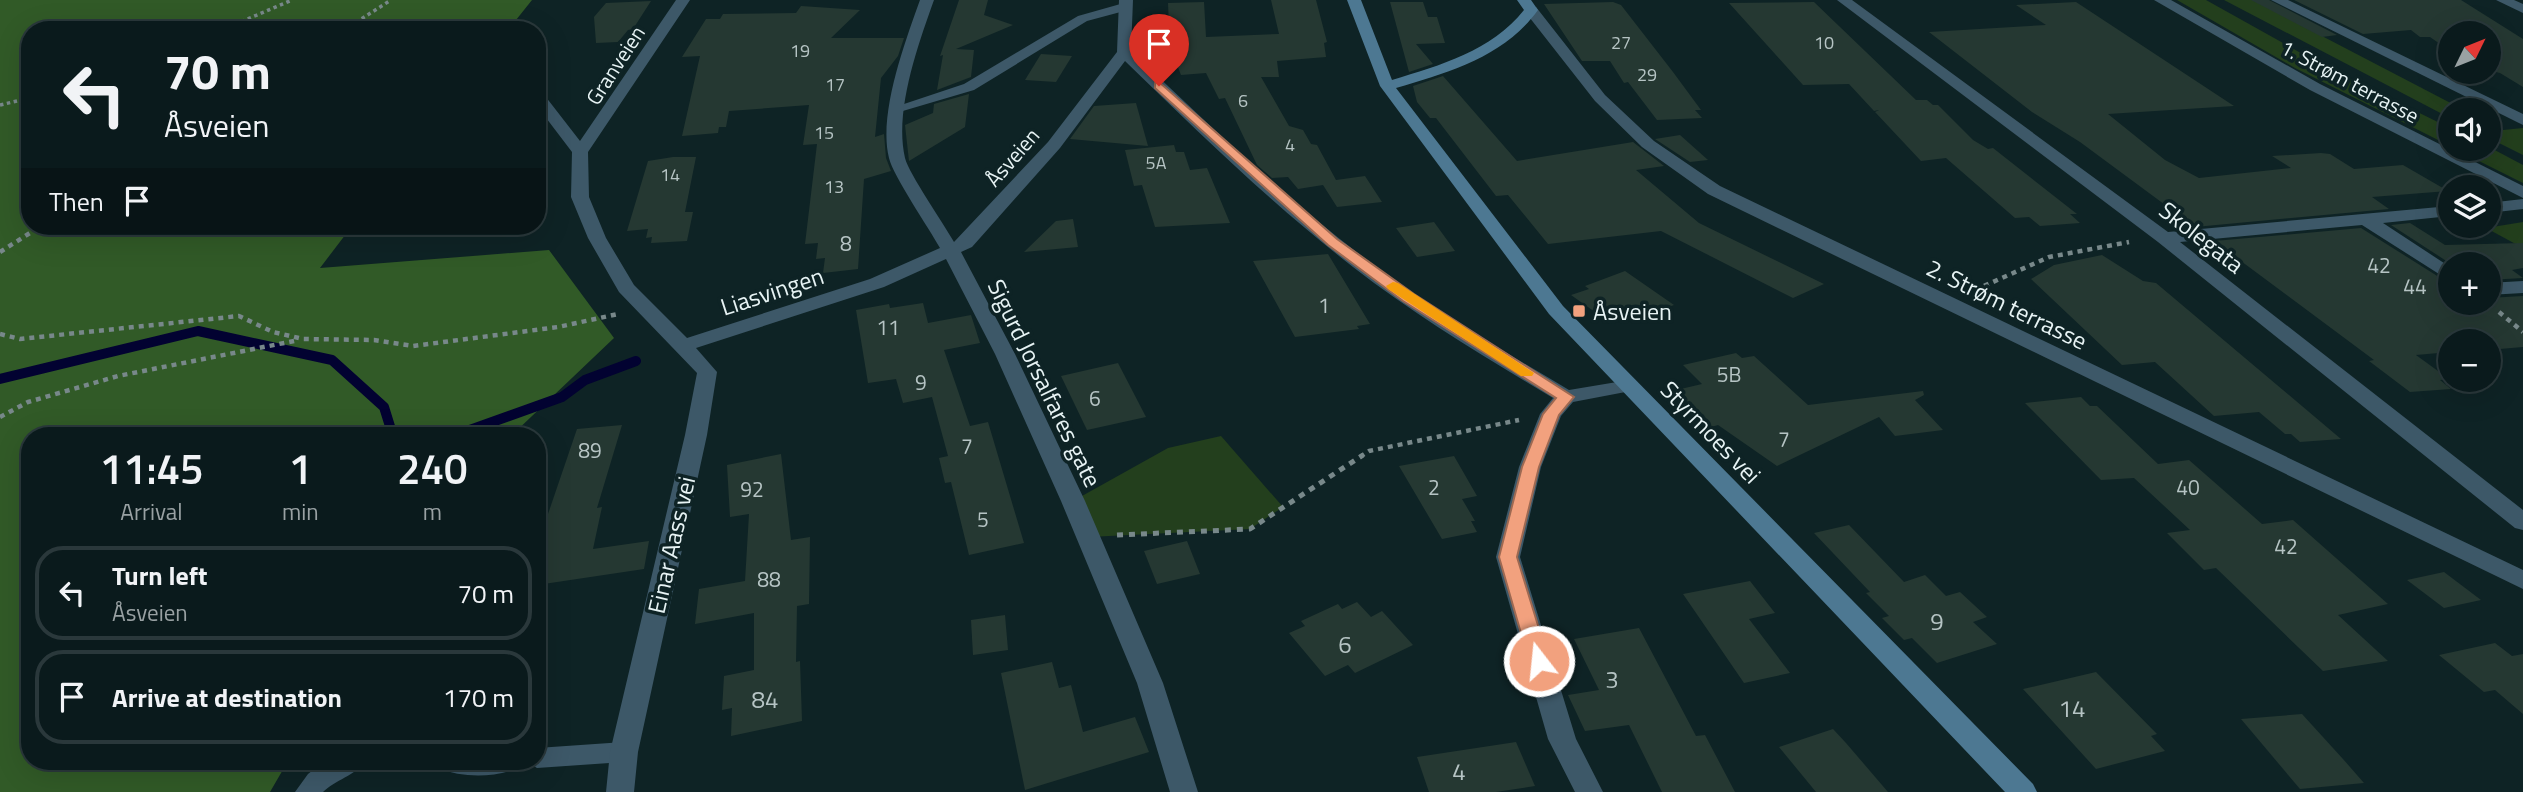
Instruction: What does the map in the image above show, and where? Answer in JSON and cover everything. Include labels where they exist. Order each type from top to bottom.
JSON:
[{"type":"main road","name":"Styrmoes vei","points":[[1354,0],[1387,86],[1556,310],[2023,792]]},
{"type":"main road","points":[[1387,86],[1487,48],[1516,29],[1528,5]]},
{"type":"street","name":"Granveien","points":[[546,106],[580,152],[683,0]]},
{"type":"street","name":"Sigurd Jorsalfares gate","points":[[927,0],[913,39],[896,109],[897,159],[951,251],[1005,354],[1090,537],[1150,683],[1184,792]]},
{"type":"street","name":"Skolegata","points":[[1844,0],[2164,238],[2523,522]]},
{"type":"street","name":"1. Strøm terrasse","points":[[2161,0],[2315,87],[2523,194]]},
{"type":"street","points":[[2278,0],[2523,120]]},
{"type":"street","points":[[2503,0],[2523,9]]},
{"type":"street","points":[[1125,4],[1124,52],[1332,242],[1558,405]]},
{"type":"street","name":"2. Strøm terrasse","points":[[1528,5],[1600,98],[1648,144],[1714,190],[2523,580]]},
{"type":"street","name":"Åsveien","points":[[951,251],[966,243],[1054,145],[1124,52]]},
{"type":"street","points":[[580,152],[580,197],[597,238],[626,288],[683,346]]},
{"type":"street","points":[[2501,207],[2523,204]]},
{"type":"street","points":[[2164,238],[2438,212]]},
{"type":"street","points":[[2366,219],[2438,267]]},
{"type":"street","name":"Liasvingen","points":[[683,346],[877,283],[951,251]]},
{"type":"street","points":[[2501,288],[2523,287]]},
{"type":"street","name":"Einar Aass vei","points":[[620,792],[624,752],[696,435],[707,372],[683,346]]},
{"type":"street","points":[[1558,405],[1629,386]]},
{"type":"street","points":[[1558,405],[1530,467],[1508,557],[1562,739],[1589,792]]},
{"type":"lane","points":[[896,109],[970,87],[1085,19],[1125,4]]},
{"type":"lane","points":[[546,757],[624,752]]},
{"type":"lane","points":[[308,792],[316,781],[331,770]]},
{"type":"path","points":[[243,21],[292,0]]},
{"type":"path","points":[[358,21],[391,0]]},
{"type":"path","points":[[0,106],[21,100]]},
{"type":"path","points":[[0,252],[27,235]]},
{"type":"path","points":[[1950,303],[2025,263],[2084,247],[2164,238]]},
{"type":"path","points":[[0,417],[40,398],[100,380],[196,357],[303,340],[374,340],[413,346],[558,327],[643,308]]},
{"type":"path","points":[[2501,314],[2523,332]]},
{"type":"path","points":[[0,334],[20,339],[239,316],[273,332],[303,340]]},
{"type":"path","points":[[1090,537],[1250,528],[1369,451],[1558,405]]},
{"type":"green space","points":[[0,0],[532,0],[515,21],[21,21],[21,235],[345,235],[320,268],[549,250],[614,338],[520,427],[21,427],[21,770],[283,770],[270,792],[0,792]]},
{"type":"green space","points":[[2177,0],[2206,0],[2324,66],[2438,122],[2438,140],[2295,68]]},
{"type":"green space","points":[[2224,0],[2271,0],[2257,2],[2441,98],[2438,98],[2438,112]]},
{"type":"green space","points":[[2523,128],[2523,155],[2501,144],[2501,129]]},
{"type":"green space","points":[[2501,153],[2523,165],[2523,183],[2479,161],[2501,161]]},
{"type":"green space","points":[[2523,222],[2523,248],[2501,236],[2501,226]]},
{"type":"green space","points":[[1221,436],[1283,507],[1250,529],[1089,537],[1073,501],[1168,448]]},
{"type":"building","points":[[959,0],[988,0],[984,15],[1013,25],[956,49],[974,50],[971,77],[937,90],[943,55],[940,56]]},
{"type":"building","points":[[1271,0],[1316,0],[1327,42],[1324,43],[1326,57],[1277,61],[1279,77],[1261,77],[1289,126],[1303,130],[1311,144],[1317,145],[1336,180],[1365,176],[1382,202],[1337,207],[1323,185],[1298,189],[1288,177],[1272,178],[1257,165],[1225,98],[1219,99],[1206,73],[1181,75],[1162,27],[1169,27],[1168,3],[1204,2],[1206,37],[1279,34]]},
{"type":"building","points":[[2251,0],[2269,0],[2337,35],[2322,37]]},
{"type":"building","points":[[2294,0],[2461,0],[2494,21],[2438,21],[2438,43],[2430,37],[2420,37],[2411,30],[2363,34]]},
{"type":"building","points":[[651,1],[633,29],[628,30],[618,42],[596,43],[594,17],[606,3]]},
{"type":"building","points":[[1390,2],[1423,2],[1428,17],[1437,17],[1445,43],[1416,44],[1433,64],[1409,72]]},
{"type":"building","points":[[1613,2],[1621,5],[1673,72],[1701,110],[1695,110],[1702,118],[1657,120],[1628,82],[1624,83],[1610,61],[1582,61],[1544,4]]},
{"type":"building","points":[[1814,2],[1916,100],[1927,100],[1938,105],[1973,140],[1988,149],[1993,148],[2077,214],[2070,214],[2080,223],[2040,226],[2029,217],[2015,218],[1946,158],[1921,161],[1875,112],[1879,110],[1874,111],[1849,84],[1803,85],[1729,3]]},
{"type":"building","points":[[2076,2],[2234,106],[2108,114],[2165,160],[2199,178],[2291,168],[2272,156],[2321,153],[2330,154],[2354,169],[2403,165],[2438,185],[2438,192],[2372,197],[2389,209],[2195,227],[2080,142],[2032,112],[1929,32],[2046,25],[2016,5]]},
{"type":"building","points":[[801,6],[860,10],[831,38],[904,38],[898,56],[881,78],[875,137],[884,134],[886,158],[891,171],[864,179],[858,269],[823,273],[825,258],[816,259],[818,243],[805,244],[817,144],[803,145],[809,105],[729,111],[726,127],[719,127],[718,133],[682,136],[700,56],[682,57],[706,19],[720,19],[723,14],[796,13]]},
{"type":"building","points":[[2501,25],[2523,39],[2523,87],[2501,74]]},
{"type":"building","points":[[1041,54],[1072,56],[1056,82],[1025,80]]},
{"type":"building","points":[[1443,76],[1517,161],[1633,142],[1664,166],[1636,170],[1699,223],[1824,284],[1793,298],[1661,231],[1548,244],[1508,195],[1496,196],[1436,118],[1430,118],[1417,102],[1413,86]]},
{"type":"building","points":[[969,94],[965,127],[909,161],[905,125],[933,113],[934,104]]},
{"type":"building","points":[[1136,103],[1148,146],[1070,139],[1094,106]]},
{"type":"building","points":[[1680,135],[1708,160],[1690,162],[1655,139]]},
{"type":"building","points":[[1174,145],[1176,152],[1184,152],[1190,170],[1207,168],[1230,223],[1155,227],[1142,185],[1134,186],[1125,150]]},
{"type":"building","points":[[696,157],[685,212],[693,212],[687,241],[651,243],[652,237],[646,238],[648,229],[627,231],[648,161]]},
{"type":"building","points":[[1073,219],[1078,247],[1024,252],[1056,221]]},
{"type":"building","points":[[1434,222],[1455,251],[1417,257],[1396,228]]},
{"type":"building","points":[[2410,223],[2445,245],[2523,243],[2523,268],[2512,270],[2523,278],[2501,279],[2501,252],[2438,252],[2438,256],[2391,225]]},
{"type":"building","points":[[2361,228],[2438,276],[2438,315],[2501,315],[2501,297],[2523,296],[2523,347],[2501,349],[2501,329],[2438,329],[2438,353],[2416,355],[2438,371],[2438,390],[2410,392],[2369,361],[2374,360],[2214,241]]},
{"type":"building","points":[[1328,254],[1370,324],[1357,326],[1359,329],[1295,337],[1253,261]]},
{"type":"building","points":[[2102,255],[2143,281],[2156,283],[2341,439],[2300,442],[2291,434],[2285,434],[2259,412],[2214,416],[2155,362],[2122,365],[2031,279],[2054,265]]},
{"type":"building","points":[[1625,271],[1674,305],[1632,320],[1625,316],[1609,322],[1571,295],[1589,289],[1585,286]]},
{"type":"building","points":[[923,303],[928,323],[971,315],[980,343],[944,350],[970,426],[988,422],[1024,543],[969,555],[951,482],[945,483],[939,458],[948,456],[932,397],[903,403],[896,379],[868,383],[856,310],[889,304],[890,308]]},
{"type":"building","points":[[1736,353],[1742,358],[1754,356],[1808,405],[1923,391],[1924,395],[1915,400],[1943,430],[1895,436],[1879,417],[1777,466],[1718,425],[1708,428],[1672,391],[1702,384],[1683,365]]},
{"type":"building","points":[[1118,363],[1146,417],[1087,430],[1061,376]]},
{"type":"building","points":[[2081,397],[2090,406],[2097,406],[2158,464],[2189,460],[2262,524],[2293,520],[2388,604],[2338,615],[2388,661],[2323,671],[2216,568],[2204,570],[2167,533],[2190,530],[2134,478],[2101,480],[2025,403]]},
{"type":"building","points":[[622,425],[597,508],[602,507],[593,549],[649,541],[644,569],[546,584],[546,514],[577,429]]},
{"type":"building","points":[[781,454],[791,540],[810,537],[809,604],[797,606],[796,662],[800,661],[802,721],[731,736],[732,708],[722,710],[724,676],[754,670],[754,613],[695,624],[699,589],[745,581],[749,514],[730,517],[727,465]]},
{"type":"building","points":[[1454,456],[1477,496],[1462,499],[1475,521],[1471,521],[1477,532],[1442,539],[1399,466]]},
{"type":"building","points":[[1849,525],[1904,582],[1925,575],[1946,596],[1960,592],[1987,617],[1973,622],[1997,644],[1937,663],[1912,638],[1904,640],[1882,618],[1889,616],[1866,593],[1870,592],[1814,533]]},
{"type":"building","points":[[1187,541],[1200,574],[1157,584],[1144,551]]},
{"type":"building","points":[[2444,572],[2481,600],[2444,608],[2407,580]]},
{"type":"building","points":[[1750,581],[1775,613],[1749,619],[1790,673],[1744,683],[1683,594]]},
{"type":"building","points":[[1357,602],[1371,617],[1382,611],[1413,645],[1355,673],[1348,665],[1325,676],[1289,633],[1305,626],[1301,621],[1338,604],[1342,609]]},
{"type":"building","points":[[1005,615],[1008,650],[973,655],[971,620]]},
{"type":"building","points":[[1639,628],[1696,736],[1705,735],[1735,792],[1662,792],[1629,725],[1585,731],[1568,695],[1599,690],[1574,639]]},
{"type":"building","points":[[2495,643],[2512,656],[2523,654],[2523,714],[2495,690],[2484,692],[2439,655]]},
{"type":"building","points":[[1052,662],[1059,688],[1071,685],[1083,732],[1135,717],[1149,752],[1025,790],[1001,673]]},
{"type":"building","points":[[2096,672],[2157,734],[2151,736],[2165,751],[2096,769],[2023,689]]},
{"type":"building","points":[[2302,714],[2364,783],[2300,789],[2241,719]]},
{"type":"building","points":[[1833,729],[1888,792],[1816,792],[1779,747]]},
{"type":"building","points":[[1516,742],[1535,786],[1496,792],[1429,792],[1417,757]]},
{"type":"waterway","points":[[0,379],[198,331],[332,360],[384,407],[390,427]]},
{"type":"waterway","points":[[478,427],[562,397],[585,380],[636,361]]},
{"type":"slow traffic","points":[[1393,286],[1526,373]]},
{"type":"place","name":"Åsveien","points":[[1579,311]]},
{"type":"route","points":[[1159,86],[1332,242],[1409,298],[1566,397],[1551,414],[1530,467],[1508,557],[1539,661]]}]
